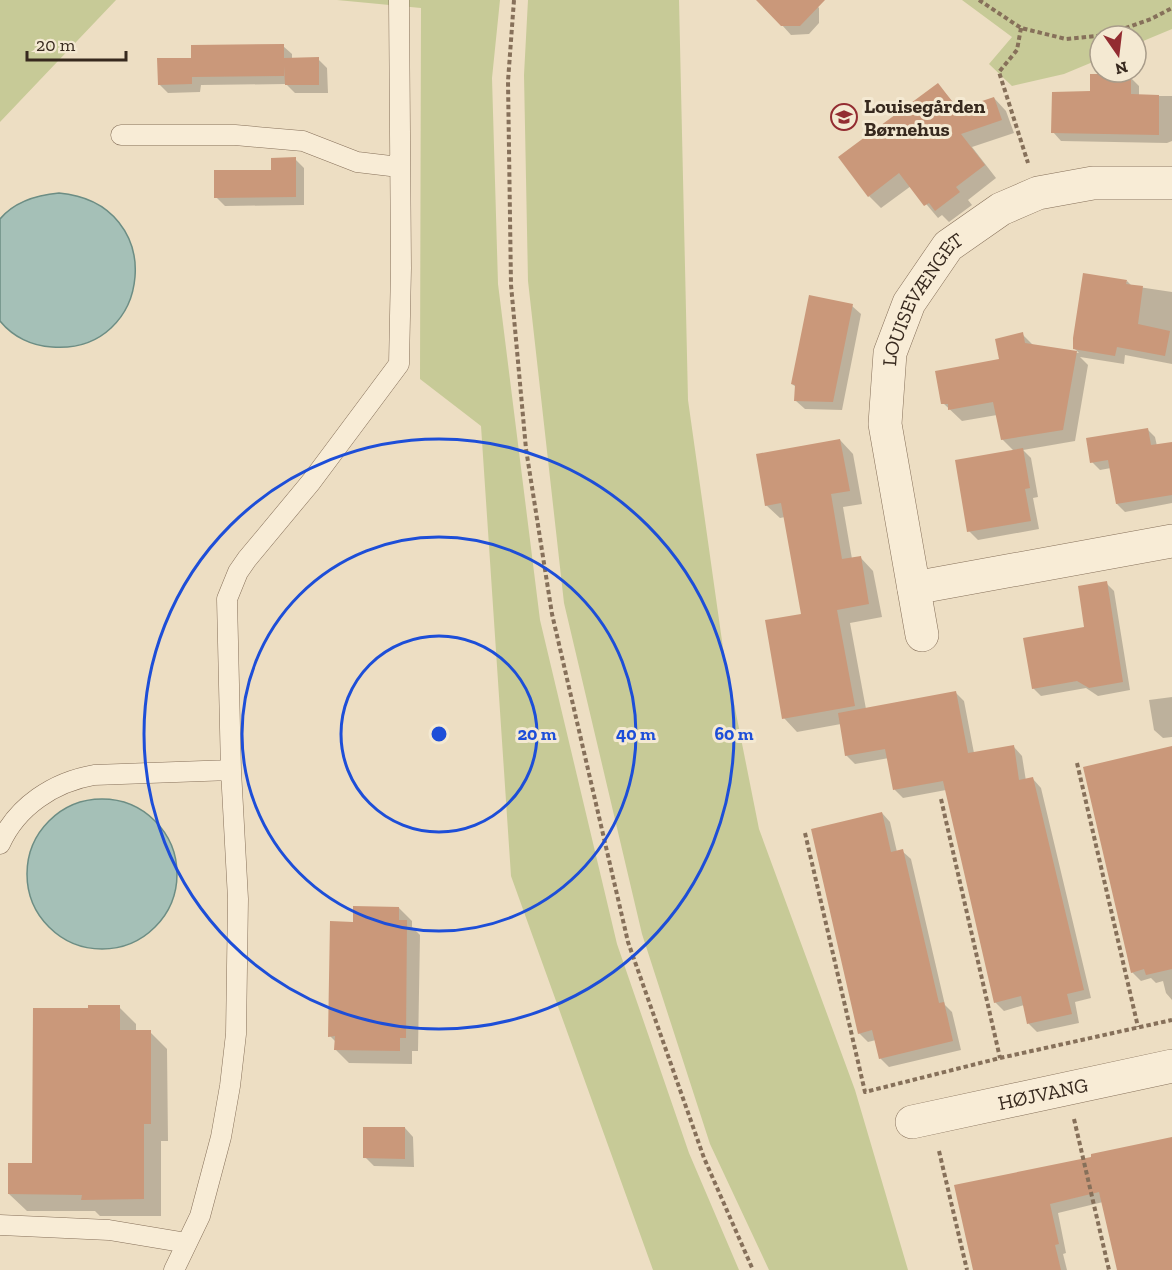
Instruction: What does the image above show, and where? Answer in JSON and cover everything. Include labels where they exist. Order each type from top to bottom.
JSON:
[{"type":"street","name":"LOUISEVÆNGET","points":[[922,635],[885,424],[890,353],[909,303],[948,246],[1001,208],[1038,193],[1093,183],[1172,183]]},
{"type":"street","points":[[914,588],[1172,541]]},
{"type":"street","name":"HØJVANG","points":[[922,1120],[1172,1066]]},
{"type":"lane","points":[[174,1270],[203,1208],[231,1086],[236,1034],[238,899],[231,770],[227,599],[247,559],[311,482],[399,364],[401,268],[399,0]]},
{"type":"lane","points":[[121,135],[235,135],[303,141],[357,162],[399,167]]},
{"type":"lane","points":[[0,842],[31,802],[74,778],[94,774],[231,770]]},
{"type":"lane","points":[[0,1225],[109,1230],[187,1244]]},
{"type":"path","points":[[514,0],[508,81],[511,285],[526,449],[552,614],[628,942],[704,1158],[753,1270]]},
{"type":"path","points":[[979,0],[1021,27],[1066,39],[1106,35],[1151,19],[1172,8]]},
{"type":"path","points":[[1021,27],[1017,50],[999,72],[1038,193]]},
{"type":"path","points":[[1077,763],[1138,1027]]},
{"type":"path","points":[[941,799],[1000,1058]]},
{"type":"path","points":[[805,833],[864,1092],[1000,1058],[1172,1020]]},
{"type":"path","points":[[1067,1089],[1109,1270]]},
{"type":"path","points":[[922,1120],[967,1270]]},
{"type":"green space","points":[[0,0],[116,0],[0,122]]},
{"type":"green space","points":[[337,0],[500,0],[492,78],[498,284],[540,620],[617,944],[689,1153],[739,1270],[653,1270],[511,876],[481,426],[420,379],[421,8]]},
{"type":"green space","points":[[528,0],[679,0],[688,400],[723,648],[759,829],[855,1090],[908,1270],[769,1270],[710,1144],[642,934],[564,603],[528,281],[524,75]]},
{"type":"green space","points":[[962,0],[1172,0],[1172,29],[1148,39],[1148,24],[1088,24],[1088,64],[1064,74],[1012,86],[989,64],[1012,37]]},
{"type":"water","points":[[59,193],[95,203],[119,222],[132,248],[135,277],[128,304],[111,328],[86,343],[52,347],[23,340],[0,321],[0,219],[19,203],[43,195]]},
{"type":"water","points":[[102,799],[131,805],[155,821],[171,845],[177,874],[171,903],[155,927],[131,943],[102,949],[73,943],[49,927],[33,903],[27,874],[33,845],[49,821],[73,805]]},
{"type":"building","points":[[756,0],[825,0],[800,26],[781,26]]},
{"type":"building","points":[[284,44],[284,58],[319,57],[319,85],[285,85],[284,66],[284,76],[192,77],[192,84],[158,85],[157,58],[191,58],[191,45]]},
{"type":"building","points":[[938,83],[958,109],[994,97],[1002,120],[961,134],[985,165],[956,187],[960,192],[935,211],[929,203],[924,206],[899,173],[868,197],[838,157]]},
{"type":"building","points":[[1090,84],[1131,84],[1131,94],[1159,95],[1159,135],[1051,133],[1052,92],[1090,91]]},
{"type":"building","points":[[296,157],[296,197],[214,198],[214,170],[271,170],[271,158]]},
{"type":"building","points":[[1083,273],[1127,280],[1126,284],[1143,286],[1138,324],[1170,331],[1165,356],[1117,347],[1115,356],[1073,349]]},
{"type":"building","points":[[809,295],[853,304],[833,402],[794,401],[795,385],[791,384]]},
{"type":"building","points":[[1023,332],[1025,343],[1077,351],[1063,430],[1001,440],[993,402],[948,410],[948,404],[941,404],[935,371],[999,359],[995,339]]},
{"type":"building","points":[[1148,428],[1151,445],[1172,442],[1172,495],[1116,504],[1108,460],[1090,463],[1086,438]]},
{"type":"building","points":[[840,439],[850,491],[831,494],[842,559],[861,556],[869,604],[837,610],[855,706],[782,719],[765,620],[801,614],[781,503],[765,506],[756,454]]},
{"type":"building","points":[[1023,448],[1030,488],[1025,489],[1031,521],[967,532],[955,460]]},
{"type":"building","points":[[1107,581],[1123,682],[1089,688],[1077,681],[1032,689],[1023,638],[1084,627],[1078,586]]},
{"type":"building","points":[[956,691],[968,753],[1014,745],[1019,780],[1033,777],[1084,990],[1067,994],[1072,1014],[1027,1024],[1021,996],[994,1003],[943,781],[893,790],[885,749],[845,756],[838,713]]},
{"type":"building","points":[[1172,746],[1172,969],[1146,975],[1144,969],[1131,973],[1083,767]]},
{"type":"building","points":[[882,812],[891,852],[903,849],[939,1003],[944,1002],[953,1041],[879,1059],[872,1030],[858,1034],[811,829]]},
{"type":"building","points":[[353,906],[399,907],[399,920],[407,920],[406,1038],[400,1038],[400,1051],[334,1050],[335,1036],[328,1037],[330,921],[353,922]]},
{"type":"building","points":[[88,1005],[120,1005],[120,1030],[151,1030],[151,1124],[144,1124],[144,1199],[81,1200],[82,1195],[8,1194],[8,1163],[32,1163],[33,1008],[88,1008]]},
{"type":"building","points":[[363,1127],[405,1127],[405,1159],[363,1158]]},
{"type":"building","points":[[1172,1137],[1172,1270],[1117,1270],[1099,1192],[1050,1204],[1059,1244],[1055,1245],[1061,1270],[973,1270],[954,1185],[1091,1157],[1091,1154]]},
{"type":"place","name":"Louisegården Børnehus","points":[[844,117]]}]
